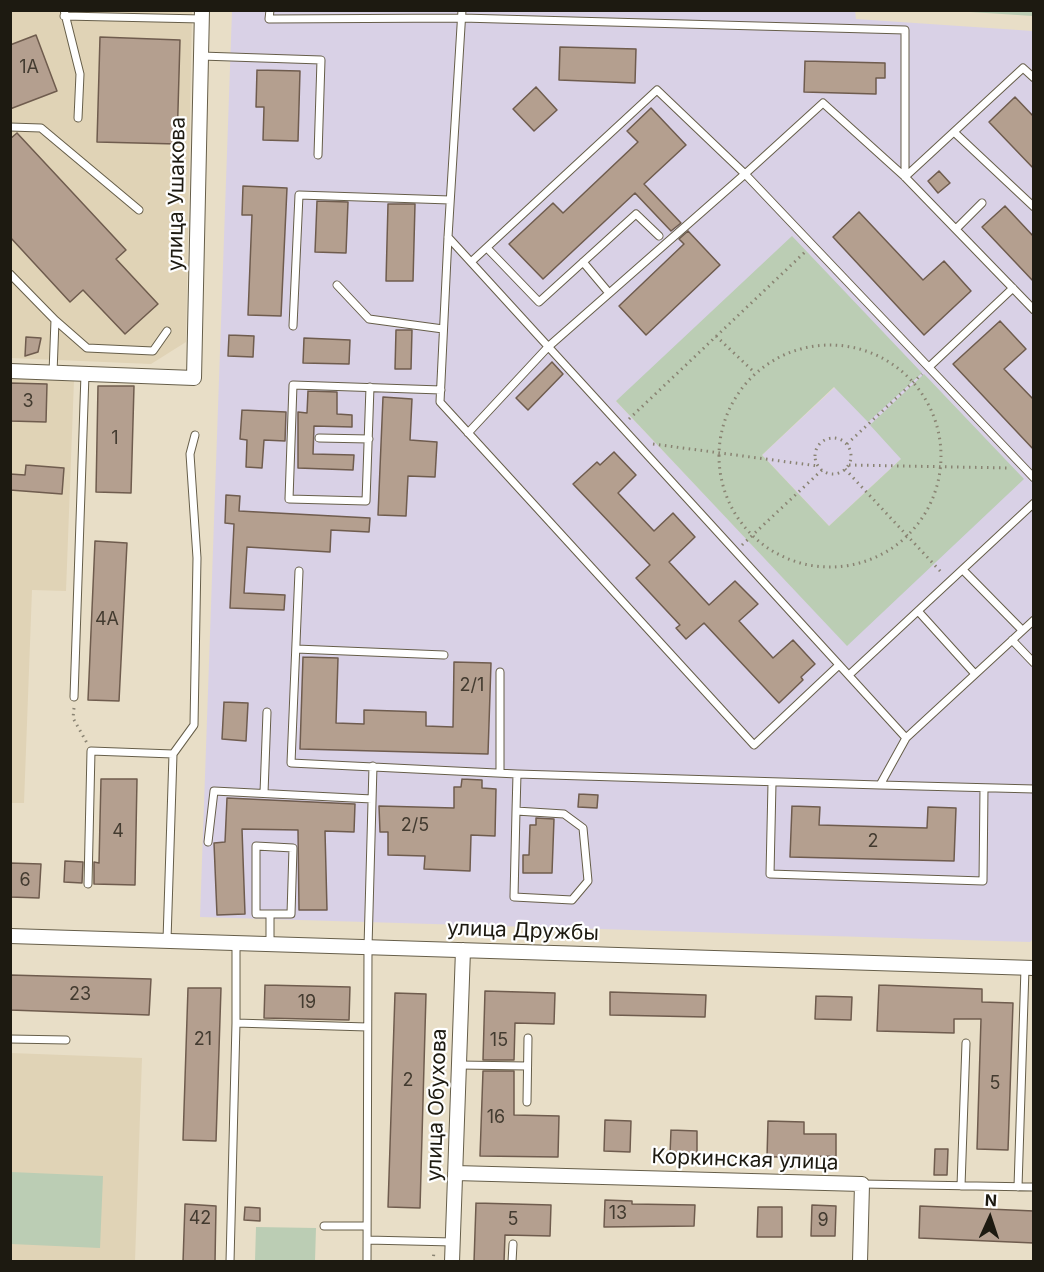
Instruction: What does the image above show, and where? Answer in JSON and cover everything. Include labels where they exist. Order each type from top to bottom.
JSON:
[{"type":"street","name":"улица Ушакова","points":[[85,374],[194,378],[202,15]]},
{"type":"street","points":[[10,371],[85,374]]},
{"type":"street","name":"улица Дружбы","points":[[10,936],[1029,968]]},
{"type":"street","name":"улица Обухова","points":[[452,1262],[463,950]]},
{"type":"street","name":"Коркинская улица","points":[[455,1173],[862,1184]]},
{"type":"street","points":[[860,1262],[862,1184]]},
{"type":"lane","points":[[270,10],[269,19],[462,14],[906,30],[905,177]]},
{"type":"lane","points":[[78,118],[80,74],[64,13],[202,15]]},
{"type":"lane","points":[[462,14],[440,402],[754,745],[839,665]]},
{"type":"lane","points":[[201,56],[321,60],[318,155]]},
{"type":"lane","points":[[905,177],[1023,68],[1034,78]]},
{"type":"lane","points":[[471,262],[657,90],[745,174],[1034,478]]},
{"type":"lane","points":[[468,433],[548,347],[823,103],[905,177],[957,228],[1034,310]]},
{"type":"lane","points":[[10,128],[41,128],[139,210]]},
{"type":"lane","points":[[954,132],[1034,207]]},
{"type":"lane","points":[[293,326],[299,195],[450,200]]},
{"type":"lane","points":[[957,228],[982,203]]},
{"type":"lane","points":[[487,248],[539,302],[636,214],[659,236]]},
{"type":"lane","points":[[448,237],[906,738]]},
{"type":"lane","points":[[583,262],[609,293]]},
{"type":"lane","points":[[10,274],[55,320],[87,348],[153,351],[167,331]]},
{"type":"lane","points":[[337,285],[369,319],[443,328]]},
{"type":"lane","points":[[929,368],[1013,288]]},
{"type":"lane","points":[[53,373],[55,320]]},
{"type":"lane","points":[[74,697],[85,374]]},
{"type":"lane","points":[[370,387],[366,501],[289,499],[293,384],[370,387],[441,390]]},
{"type":"lane","points":[[167,940],[173,754],[194,725],[197,558],[190,454],[195,435]]},
{"type":"lane","points":[[319,438],[369,439]]},
{"type":"lane","points":[[849,675],[1034,503]]},
{"type":"lane","points":[[963,570],[1023,630]]},
{"type":"lane","points":[[299,571],[291,762],[518,774],[1034,789]]},
{"type":"lane","points":[[918,611],[975,674]]},
{"type":"lane","points":[[880,785],[906,738],[1034,620]]},
{"type":"lane","points":[[1011,640],[1034,663]]},
{"type":"lane","points":[[296,649],[444,655]]},
{"type":"lane","points":[[500,672],[500,773]]},
{"type":"lane","points":[[264,793],[267,712]]},
{"type":"lane","points":[[88,884],[91,751],[173,754]]},
{"type":"lane","points":[[366,1262],[368,947],[373,766]]},
{"type":"lane","points":[[516,811],[564,814],[583,828],[588,881],[572,900],[514,897],[516,811],[518,774]]},
{"type":"lane","points":[[772,783],[770,874],[983,881],[984,788]]},
{"type":"lane","points":[[208,842],[213,791],[372,799]]},
{"type":"lane","points":[[256,846],[293,848],[291,914],[270,914],[255,914],[256,846]]},
{"type":"lane","points":[[270,914],[270,944]]},
{"type":"lane","points":[[230,1262],[236,942]]},
{"type":"lane","points":[[1018,1187],[1029,968]]},
{"type":"lane","points":[[236,1023],[367,1027]]},
{"type":"lane","points":[[526,1102],[528,1038]]},
{"type":"lane","points":[[10,1039],[66,1040]]},
{"type":"lane","points":[[961,1186],[966,1043]]},
{"type":"lane","points":[[459,1065],[527,1066]]},
{"type":"lane","name":"Коркинская улица","points":[[862,1184],[1034,1187]]},
{"type":"lane","points":[[324,1226],[367,1226]]},
{"type":"lane","points":[[367,1240],[453,1242]]},
{"type":"lane","points":[[513,1244],[513,1262]]},
{"type":"path","points":[[621,426],[813,245]]},
{"type":"path","points":[[716,336],[755,373]]},
{"type":"path","points":[[844,345],[871,352],[894,365],[913,382],[935,419],[940,446],[940,467],[932,500],[918,523],[907,535],[887,550],[869,559],[849,565],[822,567],[802,563],[770,550],[740,522],[727,498],[718,453],[721,431],[730,405],[755,373],[778,357],[790,352],[803,348],[844,345]]},
{"type":"path","points":[[847,444],[929,368]]},
{"type":"path","points":[[834,438],[847,444],[851,452],[849,465],[845,470],[834,474],[822,470],[818,466],[815,455],[819,444],[823,440],[834,438]]},
{"type":"path","points":[[636,442],[818,466]]},
{"type":"path","points":[[849,465],[1025,468]]},
{"type":"path","points":[[735,551],[822,470]]},
{"type":"path","points":[[845,470],[950,582]]},
{"type":"path","points":[[74,718],[91,751]]},
{"type":"shaded area","points":[[855,10],[856,19],[1033,31],[1033,939],[1030,942],[200,917],[232,11]],"holes":[[[921,373],[835,387],[762,455],[829,526],[901,459],[847,645],[616,401]]]},
{"type":"shaded area","points":[[11,11],[192,11],[186,342],[151,364],[11,358]]},
{"type":"shaded area","points":[[11,377],[74,380],[66,591],[32,590],[24,803],[11,803]]},
{"type":"shaded area","points":[[11,1053],[142,1058],[135,1261],[11,1262]]},
{"type":"green space","points":[[955,11],[1033,11],[1033,16]]},
{"type":"green space","points":[[792,236],[922,373],[868,422],[834,387],[762,455],[829,526],[901,459],[870,425],[924,374],[1024,479],[847,646],[616,401]]},
{"type":"green space","points":[[11,1172],[103,1176],[100,1248],[11,1244]]},
{"type":"green space","points":[[256,1227],[316,1228],[315,1261],[255,1261]]},
{"type":"building","points":[[36,35],[57,91],[10,109],[10,45]]},
{"type":"building","points":[[100,37],[180,40],[177,144],[97,142]]},
{"type":"building","points":[[560,47],[636,49],[635,83],[559,80]]},
{"type":"building","points":[[805,61],[885,63],[885,78],[876,78],[876,94],[804,92]]},
{"type":"building","points":[[257,70],[300,71],[298,141],[263,140],[264,107],[256,107]]},
{"type":"building","points":[[536,87],[557,110],[534,131],[513,109]]},
{"type":"building","points":[[1015,97],[1034,117],[1034,169],[989,122]]},
{"type":"building","points":[[651,108],[686,145],[644,184],[681,223],[671,231],[635,193],[543,279],[509,244],[553,203],[563,213],[638,142],[627,131]]},
{"type":"building","points":[[17,133],[126,250],[116,259],[158,304],[125,334],[83,290],[70,302],[10,237],[10,139]]},
{"type":"building","points":[[939,171],[950,183],[938,193],[928,181]]},
{"type":"building","points":[[243,186],[287,188],[281,316],[248,315],[252,215],[242,215]]},
{"type":"building","points":[[317,201],[348,202],[346,253],[315,252]]},
{"type":"building","points":[[388,204],[415,204],[413,281],[386,281]]},
{"type":"building","points":[[1005,206],[1034,237],[1034,282],[982,227]]},
{"type":"building","points":[[859,212],[923,280],[944,261],[971,291],[924,335],[833,237]]},
{"type":"building","points":[[688,231],[720,265],[646,335],[619,306],[684,244],[679,239]]},
{"type":"building","points":[[1000,321],[1026,349],[1004,369],[1034,400],[1034,450],[953,364]]},
{"type":"building","points":[[396,330],[412,330],[411,369],[395,369]]},
{"type":"building","points":[[229,335],[254,336],[253,357],[228,356]]},
{"type":"building","points":[[26,337],[41,338],[38,352],[25,356]]},
{"type":"building","points":[[304,338],[350,340],[349,364],[303,363]]},
{"type":"building","points":[[552,362],[563,374],[528,410],[516,398]]},
{"type":"building","points":[[10,383],[47,384],[46,422],[10,421]]},
{"type":"building","points":[[98,386],[134,386],[131,493],[96,492]]},
{"type":"building","points":[[308,391],[337,392],[337,414],[352,415],[352,427],[314,426],[313,454],[354,455],[353,470],[298,468],[298,412],[307,413]]},
{"type":"building","points":[[383,397],[412,399],[410,440],[437,442],[435,477],[408,476],[406,516],[378,515]]},
{"type":"building","points":[[242,410],[286,412],[285,441],[264,440],[262,468],[246,467],[247,440],[240,439]]},
{"type":"building","points":[[614,452],[636,475],[618,493],[654,531],[673,513],[695,537],[669,562],[709,605],[735,581],[758,604],[739,621],[773,658],[793,640],[815,664],[801,677],[803,680],[779,703],[704,623],[686,639],[676,628],[680,625],[636,578],[650,565],[573,484],[597,462],[600,465]]},
{"type":"building","points":[[26,465],[64,468],[62,494],[10,490],[10,474],[25,475]]},
{"type":"building","points":[[226,495],[240,496],[239,511],[370,518],[369,532],[331,530],[330,552],[247,547],[244,593],[285,595],[284,610],[230,608],[234,524],[225,523]]},
{"type":"building","points":[[95,541],[127,543],[119,701],[88,700]]},
{"type":"building","points":[[303,657],[338,658],[336,723],[364,724],[364,710],[426,712],[426,726],[453,727],[454,662],[491,663],[488,754],[300,749]]},
{"type":"building","points":[[224,702],[248,703],[246,741],[222,739]]},
{"type":"building","points":[[101,779],[137,779],[135,885],[94,884],[94,862],[99,863]]},
{"type":"building","points":[[462,779],[482,780],[482,788],[496,789],[495,836],[471,835],[470,871],[424,869],[425,856],[388,855],[388,832],[380,832],[379,806],[454,808],[454,787],[461,787]]},
{"type":"building","points":[[579,794],[598,795],[597,808],[578,807]]},
{"type":"building","points":[[227,798],[355,804],[354,832],[325,831],[327,910],[299,910],[298,830],[242,829],[245,914],[217,915],[214,843],[225,842]]},
{"type":"building","points":[[792,806],[820,807],[819,825],[927,828],[928,807],[956,808],[954,861],[790,857]]},
{"type":"building","points":[[536,818],[554,819],[552,873],[523,873],[523,855],[529,855],[530,825],[536,825]]},
{"type":"building","points":[[65,861],[83,862],[82,883],[64,882]]},
{"type":"building","points":[[10,863],[41,864],[39,898],[10,897]]},
{"type":"building","points":[[10,975],[151,979],[149,1015],[10,1010]]},
{"type":"building","points":[[265,985],[350,987],[349,1020],[264,1018]]},
{"type":"building","points":[[879,985],[982,989],[982,1002],[1013,1003],[1008,1150],[977,1149],[981,1019],[954,1019],[954,1033],[877,1031]]},
{"type":"building","points":[[188,988],[221,988],[216,1141],[183,1140]]},
{"type":"building","points":[[485,991],[555,993],[554,1024],[515,1023],[514,1060],[483,1060]]},
{"type":"building","points":[[610,992],[706,995],[705,1017],[610,1015]]},
{"type":"building","points":[[395,993],[426,994],[420,1208],[388,1207]]},
{"type":"building","points":[[816,996],[852,997],[851,1020],[815,1019]]},
{"type":"building","points":[[483,1071],[514,1071],[514,1115],[559,1116],[558,1157],[480,1156]]},
{"type":"building","points":[[605,1120],[631,1121],[630,1152],[604,1151]]},
{"type":"building","points":[[768,1121],[804,1122],[804,1134],[836,1134],[836,1156],[767,1157]]},
{"type":"building","points":[[671,1130],[697,1131],[697,1155],[670,1154]]},
{"type":"building","points":[[935,1149],[948,1149],[947,1175],[934,1175]]},
{"type":"building","points":[[605,1200],[632,1201],[632,1204],[695,1205],[694,1226],[604,1227]]},
{"type":"building","points":[[476,1203],[551,1205],[550,1236],[505,1235],[504,1262],[474,1262]]},
{"type":"building","points":[[185,1204],[216,1206],[215,1262],[183,1262]]},
{"type":"building","points":[[812,1205],[836,1206],[835,1236],[811,1236]]},
{"type":"building","points":[[920,1206],[1034,1211],[1034,1243],[919,1238]]},
{"type":"building","points":[[245,1207],[260,1208],[260,1221],[244,1220]]},
{"type":"building","points":[[758,1207],[782,1207],[782,1237],[757,1237]]}]
